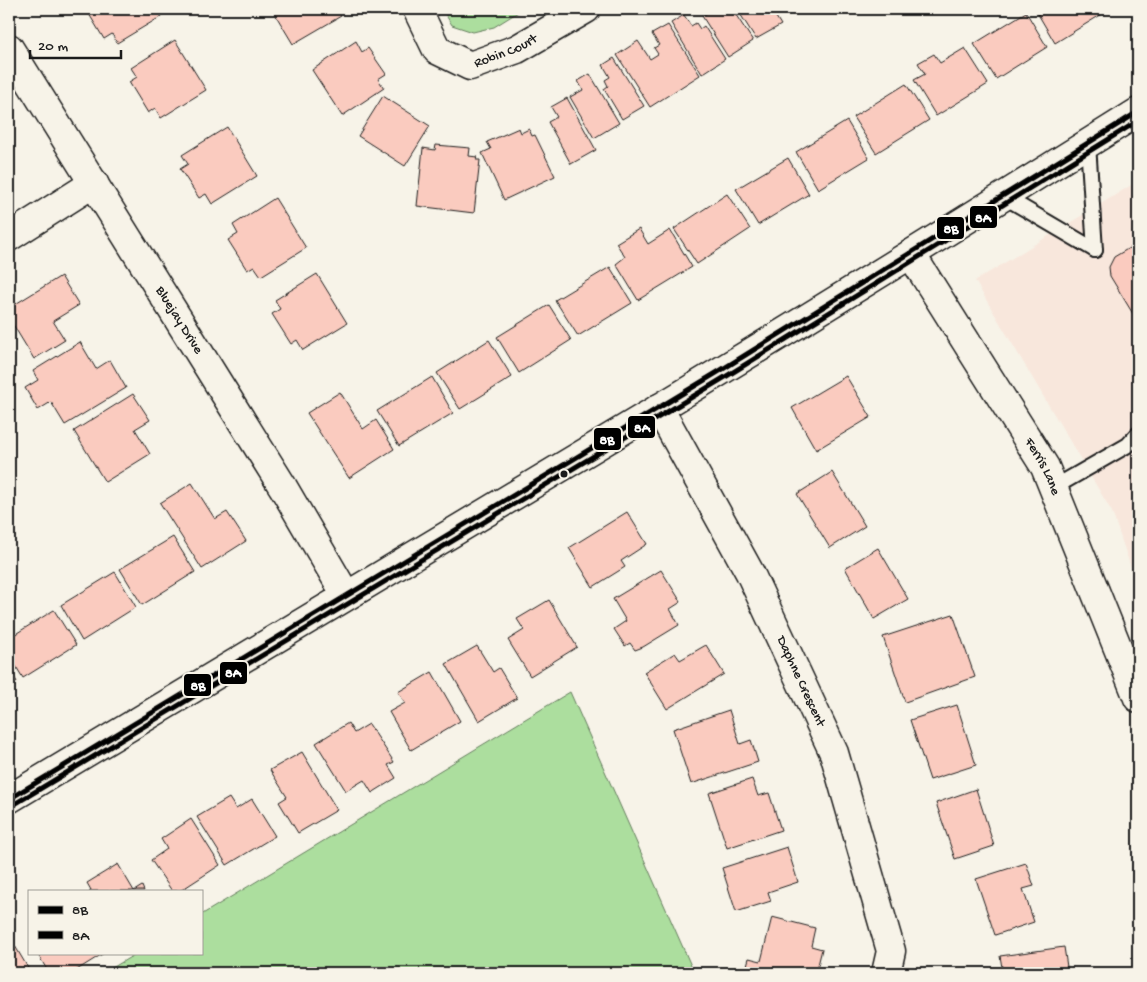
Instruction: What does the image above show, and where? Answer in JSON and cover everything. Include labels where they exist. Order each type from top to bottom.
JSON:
[{"type":"street","name":"Robin Court","points":[[417,9],[437,50],[470,66],[517,49],[586,9]]},
{"type":"street","name":"Bluejay Drive","points":[[9,48],[283,487],[346,595]]},
{"type":"street","points":[[9,799],[659,408],[1138,112]]},
{"type":"street","points":[[9,237],[94,182]]},
{"type":"street","name":"Ferris Lane","points":[[911,254],[1045,467],[1138,698]]},
{"type":"street","name":"Daphne Crescent","points":[[659,408],[750,573],[834,753],[890,951],[886,973]]},
{"type":"lane","points":[[1003,196],[1095,250],[1088,144]]},
{"type":"lane","points":[[1053,488],[1128,445],[1138,434]]},
{"type":"shaded area","points":[[1138,181],[1138,588],[1112,512],[975,281]]},
{"type":"green space","points":[[442,9],[523,9],[494,27],[473,32],[452,25]]},
{"type":"green space","points":[[570,692],[692,968],[686,973],[104,973],[135,954],[202,954],[202,914]]},
{"type":"building","points":[[86,9],[158,9],[162,16],[117,43],[112,34],[104,39]]},
{"type":"building","points":[[272,9],[337,9],[341,16],[293,44]]},
{"type":"building","points":[[713,9],[732,9],[753,41],[728,57],[702,16]]},
{"type":"building","points":[[737,9],[771,9],[781,25],[756,39]]},
{"type":"building","points":[[1035,9],[1106,9],[1107,11],[1055,43]]},
{"type":"building","points":[[1026,12],[1047,47],[996,79],[974,44]]},
{"type":"building","points":[[684,15],[691,26],[696,23],[700,29],[704,26],[725,59],[702,74],[671,23]]},
{"type":"building","points":[[668,25],[700,75],[650,107],[617,55],[638,41],[650,59],[658,54],[654,48],[659,45],[652,34]]},
{"type":"building","points":[[175,40],[206,90],[161,118],[155,108],[148,113],[129,82],[137,77],[131,68]]},
{"type":"building","points":[[356,41],[362,52],[368,48],[386,74],[378,79],[384,88],[342,116],[312,70]]},
{"type":"building","points":[[965,48],[988,84],[936,116],[914,80],[925,74],[918,63],[934,54],[940,63]]},
{"type":"building","points":[[614,58],[644,106],[622,119],[604,89],[608,86],[605,80],[610,77],[603,65]]},
{"type":"building","points":[[590,74],[619,123],[594,138],[570,97],[583,90],[578,81]]},
{"type":"building","points":[[906,84],[929,120],[876,153],[853,117]]},
{"type":"building","points":[[383,96],[430,126],[405,166],[358,136]]},
{"type":"building","points":[[567,98],[596,150],[571,164],[548,122],[557,117],[551,107]]},
{"type":"building","points":[[847,121],[869,158],[818,189],[796,152]]},
{"type":"building","points":[[227,127],[257,176],[212,204],[206,194],[199,198],[180,169],[188,164],[182,155]]},
{"type":"building","points":[[519,128],[521,133],[529,129],[532,136],[535,135],[555,176],[504,200],[482,153],[491,149],[487,142]]},
{"type":"building","points":[[436,145],[470,148],[469,156],[477,157],[476,160],[480,160],[474,213],[417,206],[423,148],[435,150]]},
{"type":"building","points":[[788,158],[809,194],[758,225],[736,189]]},
{"type":"building","points":[[727,194],[750,229],[697,264],[674,229]]},
{"type":"building","points":[[275,198],[306,248],[261,276],[254,266],[247,270],[228,240],[238,234],[233,225]]},
{"type":"building","points":[[639,229],[648,244],[670,230],[692,267],[638,300],[616,264],[625,257],[616,243]]},
{"type":"building","points":[[1138,244],[1138,322],[1110,276],[1109,267],[1114,257]]},
{"type":"building","points":[[610,267],[632,303],[578,336],[555,300]]},
{"type":"building","points":[[317,274],[347,323],[303,350],[297,340],[291,344],[272,314],[280,309],[275,300]]},
{"type":"building","points":[[61,276],[79,305],[53,321],[65,340],[34,359],[9,318],[9,308]]},
{"type":"building","points":[[549,305],[571,340],[519,373],[497,337]]},
{"type":"building","points":[[489,340],[512,377],[460,409],[437,373]]},
{"type":"building","points":[[80,342],[96,369],[110,360],[126,388],[65,425],[51,402],[38,410],[25,388],[38,380],[33,371]]},
{"type":"building","points":[[846,376],[871,417],[816,450],[792,408]]},
{"type":"building","points":[[432,377],[453,413],[399,446],[377,411]]},
{"type":"building","points":[[340,392],[363,429],[376,420],[394,449],[349,478],[307,413]]},
{"type":"building","points":[[133,394],[150,420],[135,429],[150,454],[105,482],[74,431]]},
{"type":"building","points":[[832,472],[865,526],[830,548],[797,494]]},
{"type":"building","points":[[192,483],[215,519],[227,512],[246,541],[202,569],[160,503]]},
{"type":"building","points":[[627,512],[647,544],[621,561],[625,567],[593,587],[569,548]]},
{"type":"building","points":[[173,537],[195,572],[142,605],[120,569]]},
{"type":"building","points":[[878,548],[908,599],[874,619],[845,568]]},
{"type":"building","points":[[661,570],[681,602],[670,609],[679,625],[635,650],[630,643],[625,646],[614,629],[626,621],[613,599]]},
{"type":"building","points":[[115,572],[136,607],[82,641],[61,605]]},
{"type":"building","points":[[549,600],[577,647],[530,676],[508,640],[524,630],[517,619]]},
{"type":"building","points":[[54,610],[76,645],[23,678],[9,655],[9,638]]},
{"type":"building","points":[[953,614],[975,677],[905,702],[883,637]]},
{"type":"building","points":[[706,645],[724,674],[667,709],[644,672],[675,653],[680,660]]},
{"type":"building","points":[[477,646],[493,672],[499,668],[517,698],[479,721],[446,664]]},
{"type":"building","points":[[9,668],[17,682],[9,687]]},
{"type":"building","points":[[432,672],[460,721],[411,750],[389,712],[405,703],[398,692]]},
{"type":"building","points":[[957,705],[976,765],[930,780],[910,720]]},
{"type":"building","points":[[729,710],[740,744],[751,740],[758,762],[691,784],[673,729]]},
{"type":"building","points":[[348,723],[354,733],[369,724],[394,762],[388,765],[396,778],[372,793],[364,780],[346,791],[316,743]]},
{"type":"building","points":[[302,752],[337,810],[298,833],[279,802],[287,797],[270,770]]},
{"type":"building","points":[[752,779],[758,796],[769,793],[781,830],[727,848],[709,793]]},
{"type":"building","points":[[976,789],[994,846],[955,859],[936,803]]},
{"type":"building","points":[[229,798],[236,809],[252,799],[275,836],[227,865],[197,817]]},
{"type":"building","points":[[191,819],[220,865],[182,890],[171,890],[151,860],[167,849],[161,839]]},
{"type":"building","points":[[787,847],[798,882],[768,892],[771,901],[736,912],[722,868]]},
{"type":"building","points":[[1026,863],[1034,886],[1023,889],[1034,922],[995,935],[976,879]]},
{"type":"building","points":[[118,864],[133,890],[91,890],[87,883]]},
{"type":"building","points":[[142,886],[144,890],[136,890]]},
{"type":"building","points":[[772,917],[815,928],[811,946],[822,949],[816,973],[765,973],[746,969],[749,958],[761,961]]},
{"type":"building","points":[[15,946],[31,973],[9,973],[9,949]]},
{"type":"building","points":[[1064,947],[1067,967],[1051,969],[1052,973],[1003,973],[1000,956]]},
{"type":"building","points":[[38,954],[102,954],[72,973],[49,973]]},
{"type":"transit line","name":"8B","points":[[9,799],[718,372],[1138,112]]},
{"type":"transit line","name":"8A","points":[[13,805],[722,379],[1138,121]]}]
